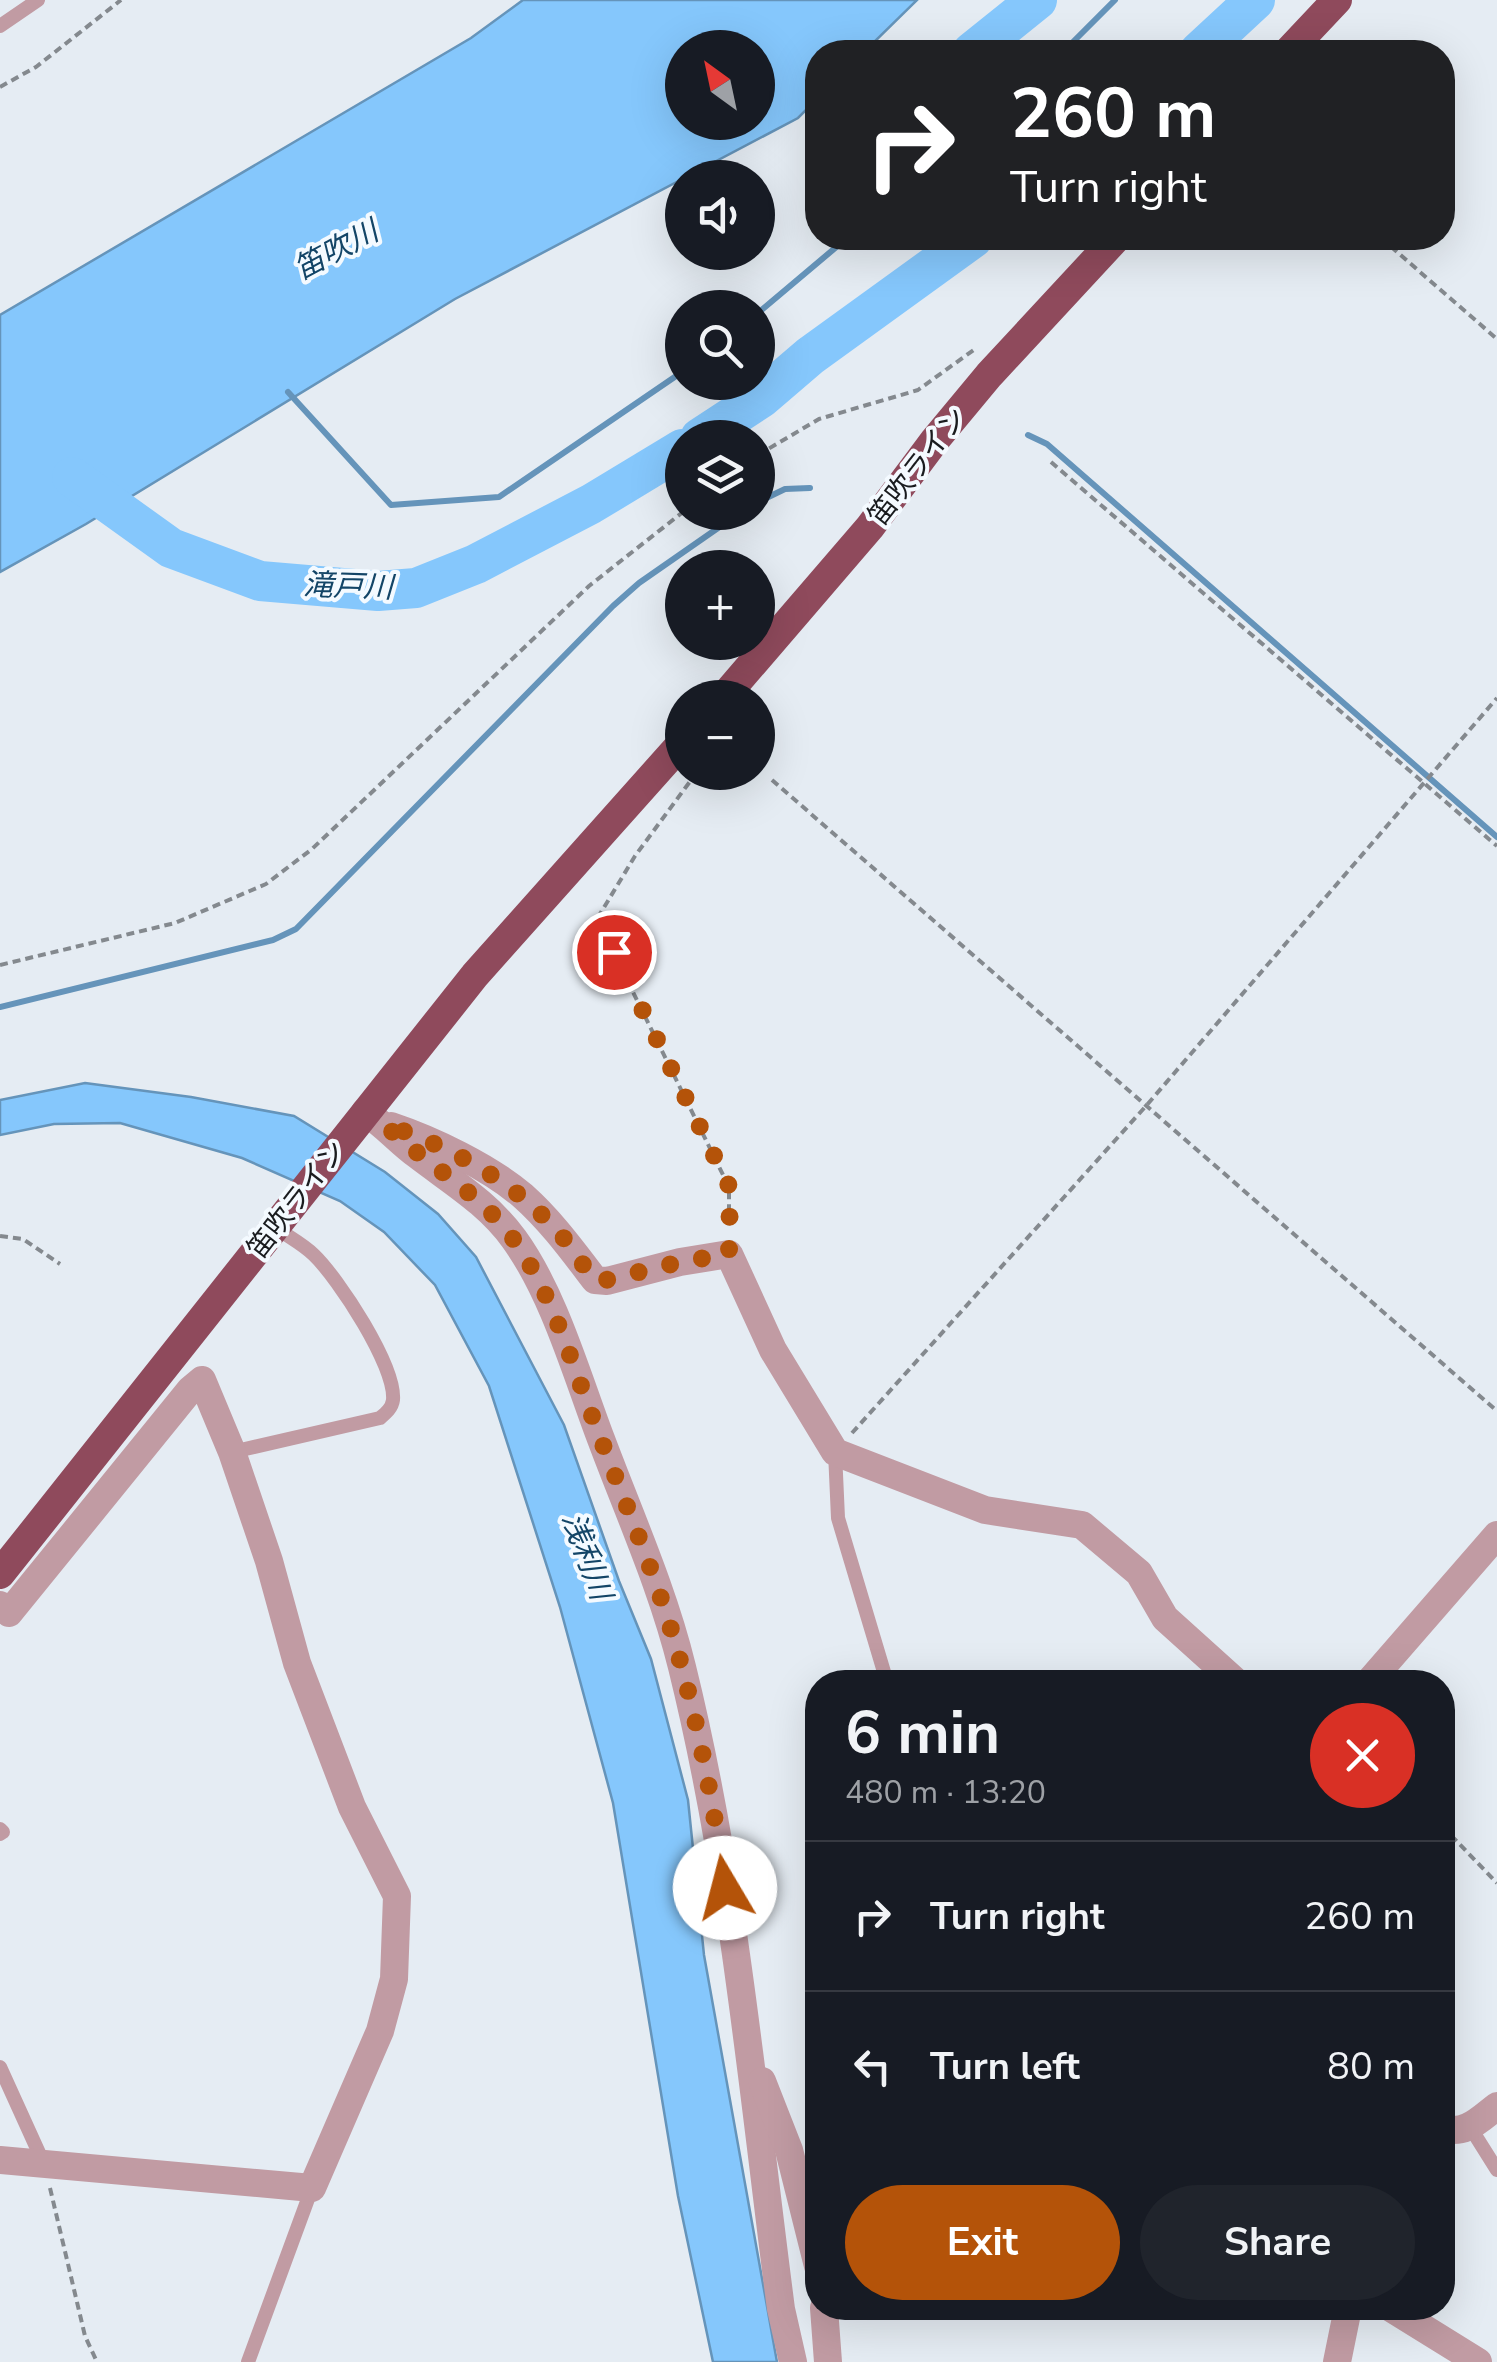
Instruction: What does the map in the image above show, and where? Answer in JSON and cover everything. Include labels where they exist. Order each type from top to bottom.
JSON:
[{"type":"highway","points":[[1299,40],[1337,0]]},
{"type":"highway","name":"笛吹ライン","points":[[739,680],[847,555],[989,375],[1105,250]]},
{"type":"highway","name":"笛吹ライン","points":[[0,1574],[282,1218],[367,1121],[475,975],[665,762]]},
{"type":"street","points":[[367,1121],[434,1141],[520,1193],[554,1226],[594,1280],[729,1254],[773,1350],[836,1452],[985,1510],[1082,1525],[1140,1573],[1165,1618],[1223,1670]]},
{"type":"street","points":[[367,1121],[476,1196],[513,1238],[534,1273],[572,1362],[656,1585],[681,1664],[714,1812],[781,2309],[794,2362]]},
{"type":"street","points":[[0,1605],[9,1613],[202,1380],[270,1561],[297,1662],[352,1807],[397,1896],[394,1980],[380,2031],[312,2188],[0,2160]]},
{"type":"street","points":[[1379,1670],[1497,1535]]},
{"type":"street","points":[[746,2039],[789,2150],[805,2214]]},
{"type":"street","points":[[1456,2128],[1497,2106]]},
{"type":"street","points":[[825,2320],[828,2362]]},
{"type":"street","points":[[1337,2362],[1346,2320]]},
{"type":"street","points":[[1410,2320],[1478,2362]]},
{"type":"lane","points":[[0,26],[38,0]]},
{"type":"lane","points":[[232,1452],[380,1418],[393,1401],[390,1378],[359,1315],[282,1218]]},
{"type":"lane","points":[[836,1452],[838,1518],[883,1670]]},
{"type":"lane","points":[[0,2067],[44,2164]]},
{"type":"lane","points":[[1456,2128],[1497,2170]]},
{"type":"lane","points":[[248,2362],[312,2188]]},
{"type":"path","points":[[0,87],[36,67],[121,0]]},
{"type":"path","points":[[1395,250],[1497,339]]},
{"type":"path","points":[[775,446],[819,419],[918,390],[988,340]]},
{"type":"path","points":[[1050,462],[1497,846]]},
{"type":"path","points":[[0,965],[175,923],[266,884],[312,850],[588,586],[665,527]]},
{"type":"path","points":[[836,1452],[1146,1106],[1497,698]]},
{"type":"path","points":[[775,783],[1497,1411]]},
{"type":"path","points":[[684,790],[635,856],[597,919],[730,1188],[729,1254]]},
{"type":"path","points":[[0,1236],[23,1239],[60,1264]]},
{"type":"path","points":[[1455,1839],[1497,1883]]},
{"type":"path","points":[[44,2164],[85,2336],[97,2362]]},
{"type":"water","name":"笛吹川","points":[[523,0],[917,0],[876,40],[805,40],[805,111],[775,130],[775,30],[665,30],[665,140],[756,140],[718,160],[665,160],[665,188],[455,299],[86,524],[0,572],[0,315],[471,38]]},
{"type":"water","name":"浅利川","points":[[85,1083],[294,1116],[385,1172],[438,1214],[476,1257],[564,1425],[651,1659],[688,1800],[704,1955],[777,2362],[713,2362],[678,2196],[613,1803],[560,1607],[489,1386],[435,1285],[384,1232],[340,1201],[242,1158],[120,1123],[54,1124],[0,1135],[0,1100]]},
{"type":"waterway","points":[[987,40],[1037,0]]},
{"type":"waterway","points":[[1075,40],[1115,0]]},
{"type":"waterway","name":"滝戸川","points":[[1212,40],[1255,0]]},
{"type":"waterway","points":[[775,299],[833,250]]},
{"type":"waterway","name":"滝戸川","points":[[727,420],[956,250]]},
{"type":"waterway","points":[[288,392],[391,505],[499,497],[665,384]]},
{"type":"waterway","points":[[1028,435],[1047,444],[1497,837]]},
{"type":"waterway","name":"滝戸川","points":[[72,477],[171,548],[260,581],[378,591],[416,588],[476,564],[591,504],[665,459]]},
{"type":"waterway","points":[[775,494],[785,489],[810,488]]},
{"type":"waterway","points":[[0,1007],[273,940],[296,929],[613,606],[715,530]]},
{"type":"route","points":[[614,952],[730,1188],[729,1254],[594,1280],[554,1226],[520,1193],[434,1141],[384,1124],[414,1153],[476,1196],[513,1238],[534,1273],[656,1585],[681,1664],[714,1812],[725,1888]]}]
